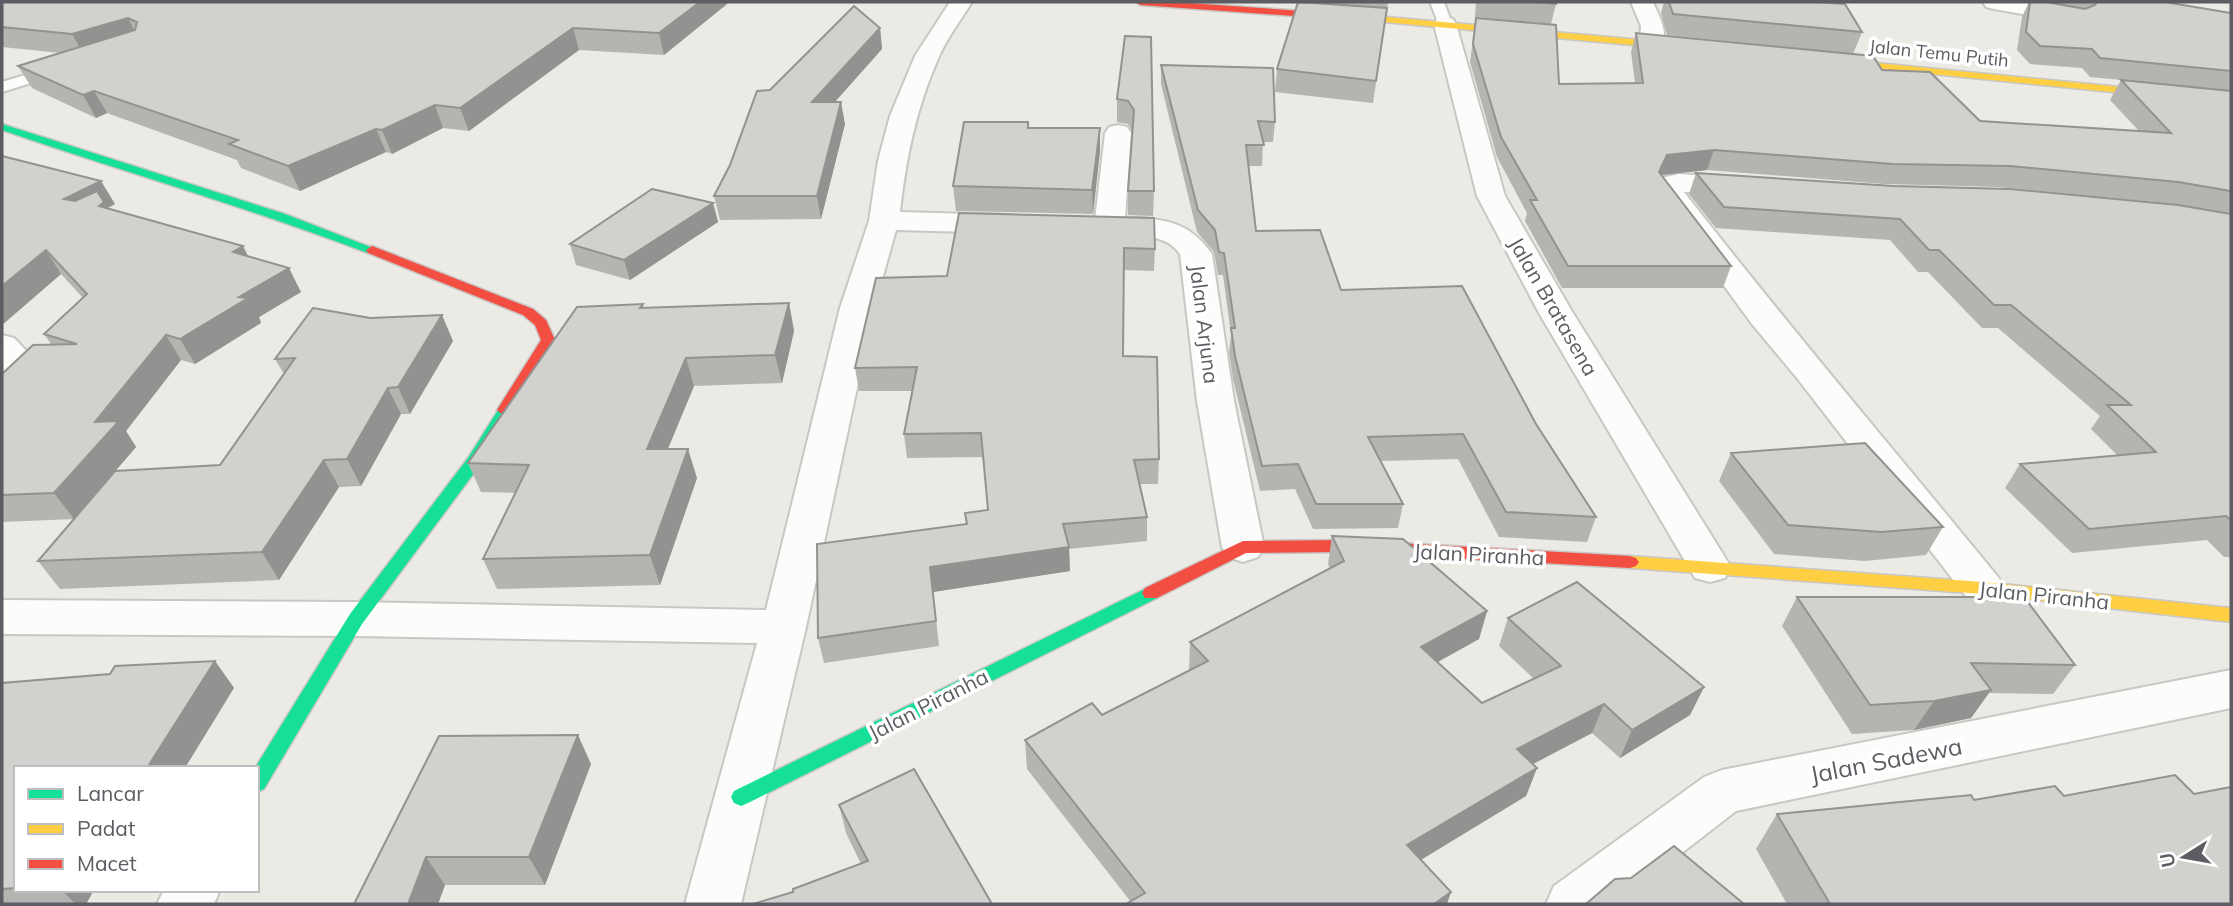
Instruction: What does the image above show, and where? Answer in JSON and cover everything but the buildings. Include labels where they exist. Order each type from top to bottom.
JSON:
[{"type":"street","points":[[713,904],[784,627],[857,308],[884,221],[892,161],[904,116],[928,56],[961,2]]},
{"type":"street","points":[[1140,2],[1441,13],[1653,44],[1708,49]]},
{"type":"street","points":[[1642,2],[1652,26],[1653,44]]},
{"type":"street","points":[[1994,2],[2077,17]]},
{"type":"street","name":"Jalan Bratasena","points":[[1441,13],[1491,196],[1556,313],[1710,567]]},
{"type":"street","name":"Jalan Temu Putih","points":[[1804,59],[2231,101]]},
{"type":"street","points":[[2,127],[97,160],[314,227],[528,312],[541,323],[548,340],[474,461],[355,618],[259,780]]},
{"type":"street","points":[[1109,227],[1118,133]]},
{"type":"street","points":[[1770,187],[1678,183],[1671,184],[1670,191],[1764,317],[1810,370],[1983,588]]},
{"type":"street","name":"Jalan Arjuna","points":[[884,221],[1160,228],[1176,232],[1188,240],[1196,254],[1227,476],[1243,547]]},
{"type":"street","points":[[2,345],[20,363],[2,389]]},
{"type":"street","name":"Jalan Piranha","points":[[741,797],[1243,547],[1345,546],[1710,567],[1983,588],[2231,615]]},
{"type":"street","points":[[2,617],[355,618],[784,627]]},
{"type":"street","name":"Jalan Sadewa","points":[[1574,904],[1722,792],[2231,690]]},
{"type":"lane","points":[[2,86],[79,64]]},
{"type":"traffic: fast","points":[[2,127],[235,201],[372,250]]},
{"type":"traffic: fast","points":[[259,780],[356,619],[474,461],[505,410]]},
{"type":"traffic: fast","points":[[741,797],[1151,593]]},
{"type":"traffic: slow","points":[[1376,19],[1686,47]]},
{"type":"traffic: slow","points":[[1826,61],[2231,101]]},
{"type":"traffic: slow","points":[[1630,562],[1983,588],[2231,615]]},
{"type":"traffic: jam","points":[[1140,2],[1376,19]]},
{"type":"traffic: jam","points":[[372,250],[528,312],[541,323],[548,340],[505,410]]},
{"type":"traffic: jam","points":[[1151,593],[1243,547],[1345,546],[1630,562]]}]
